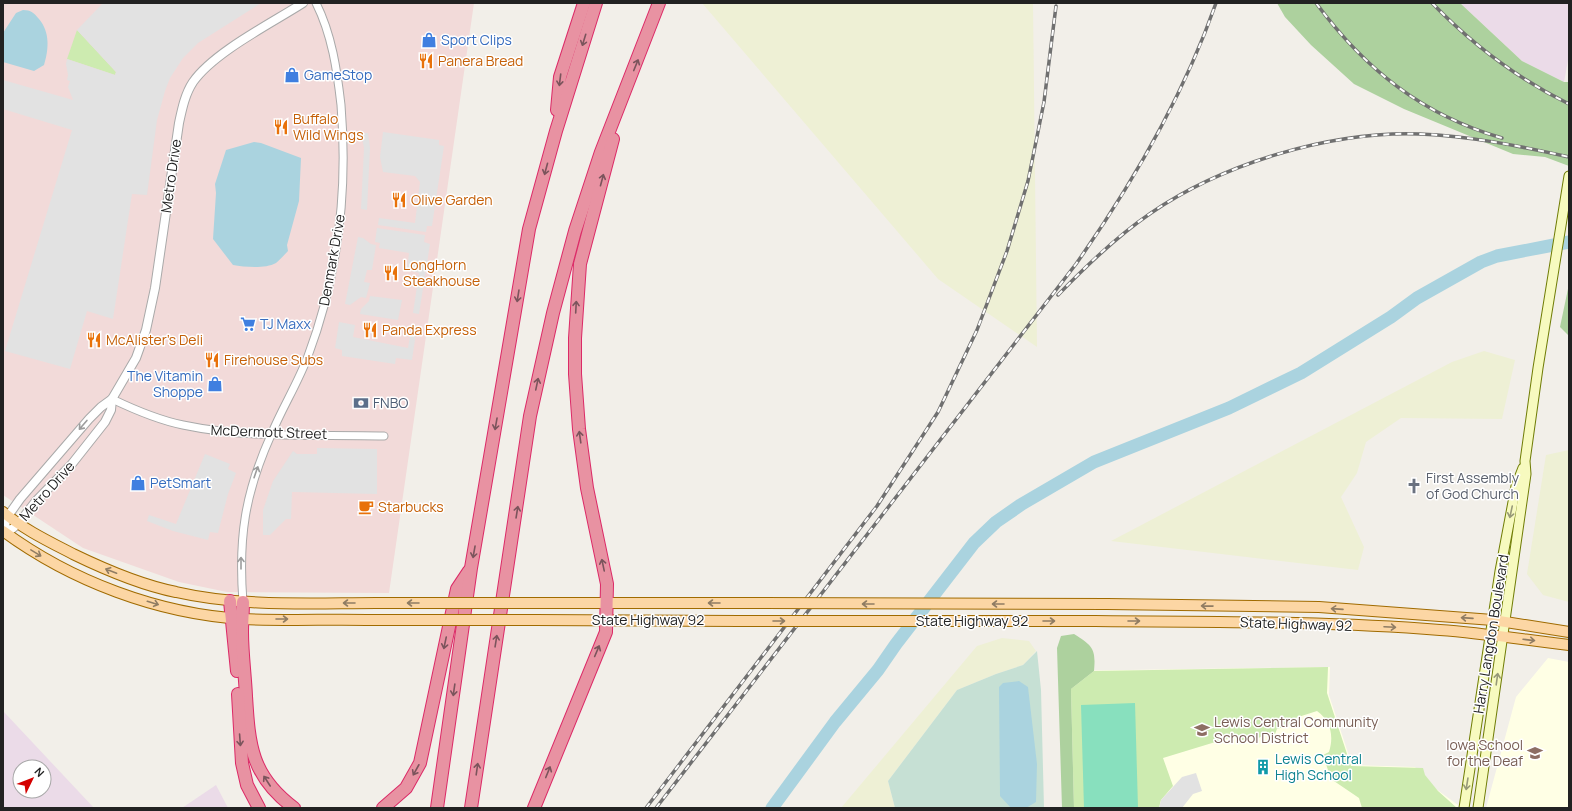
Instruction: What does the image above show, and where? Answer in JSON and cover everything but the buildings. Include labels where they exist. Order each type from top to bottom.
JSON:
[{"type":"highway","points":[[556,132],[560,76],[584,3]]},
{"type":"highway","points":[[437,808],[471,568],[529,230],[556,132],[596,3]]},
{"type":"highway","points":[[471,808],[530,416],[553,313],[575,232],[601,152],[659,3]]},
{"type":"highway","points":[[534,808],[606,632],[607,584],[587,488],[579,429],[575,374],[575,338],[580,264],[621,101]]},
{"type":"highway","points":[[383,808],[406,788],[420,763],[456,589],[471,568]]},
{"type":"highway","points":[[230,601],[230,618],[236,665],[242,763],[247,785],[259,808]]},
{"type":"highway","points":[[243,602],[242,632],[249,739],[252,751],[268,784],[280,797],[294,808]]},
{"type":"main road","name":"Harry Langdon Boulevard","points":[[1464,808],[1509,521],[1516,486],[1525,461],[1569,176]]},
{"type":"main road","name":"Harry Langdon Boulevard","points":[[1478,808],[1526,474],[1525,461]]},
{"type":"main road","name":"State Highway 92","points":[[6,514],[18,523],[88,561],[146,584],[175,592],[243,602],[1107,604],[1319,607],[1493,620],[1569,632]]},
{"type":"main road","name":"State Highway 92","points":[[3,531],[20,544],[57,566],[106,587],[163,606],[243,619],[1269,622],[1438,630],[1569,645]]},
{"type":"street","name":"Metro Drive","points":[[112,399],[111,410],[105,422],[71,464],[12,529],[3,531],[6,514],[89,419],[112,399],[136,358],[146,330],[156,288],[179,123],[188,91],[198,76],[218,58],[304,3]]},
{"type":"street","name":"Denmark Drive","points":[[243,602],[241,547],[246,510],[255,474],[271,434],[299,378],[321,317],[332,275],[342,209],[343,141],[337,72],[329,36],[316,3]]},
{"type":"street","name":"McDermott Street","points":[[112,399],[144,414],[182,425],[239,434],[384,436]]},
{"type":"shaded area","points":[[3,3],[474,3],[389,593],[227,592],[179,582],[83,548],[3,495]]},
{"type":"shaded area","points":[[103,3],[261,3],[198,43],[183,58],[170,78],[157,120],[147,195],[132,194],[113,319],[87,311],[70,369],[5,351],[72,130],[3,109],[3,80],[73,100],[68,87],[70,81],[67,80],[67,59],[115,75],[116,72],[77,30]]},
{"type":"shaded area","points":[[702,3],[1033,3],[1037,347],[938,279]]},
{"type":"shaded area","points":[[1460,3],[1569,3],[1569,55],[1564,82],[1522,61]]},
{"type":"shaded area","points":[[383,132],[439,140],[439,145],[444,146],[432,226],[427,226],[426,232],[378,225],[379,218],[415,223],[420,182],[415,176],[383,172],[380,157]]},
{"type":"shaded area","points":[[361,133],[368,133],[370,148],[367,210],[361,209],[364,148]]},
{"type":"shaded area","points":[[377,228],[425,235],[424,242],[430,244],[419,314],[413,313],[419,273],[407,270],[409,253],[379,248],[380,243],[375,242]]},
{"type":"shaded area","points":[[358,237],[376,245],[372,270],[367,270],[364,282],[370,283],[366,298],[361,297],[350,305],[345,304]]},
{"type":"shaded area","points":[[370,296],[402,300],[398,320],[360,314],[361,309],[369,301]]},
{"type":"shaded area","points":[[339,322],[355,325],[353,337],[408,348],[412,325],[417,326],[412,360],[396,358],[395,364],[342,356],[342,350],[335,348]]},
{"type":"shaded area","points":[[1484,351],[1515,360],[1502,419],[1401,418],[1366,442],[1357,473],[1341,497],[1364,547],[1358,570],[1111,541],[1452,362]]},
{"type":"shaded area","points":[[317,448],[377,449],[377,494],[292,492],[291,519],[286,519],[270,535],[263,535],[263,510],[273,481],[293,451],[297,454],[317,454]]},
{"type":"shaded area","points":[[1569,450],[1569,602],[1543,595],[1527,574],[1546,455]]},
{"type":"shaded area","points":[[205,454],[230,464],[228,469],[236,473],[228,494],[218,533],[210,532],[208,540],[173,531],[147,521],[149,515],[176,524]]},
{"type":"shaded area","points":[[1002,638],[1029,641],[1036,651],[1023,665],[957,690],[888,781],[895,808],[841,808],[977,646]]},
{"type":"shaded area","points":[[1037,651],[1041,690],[1044,808],[895,808],[888,781],[957,690],[1023,665]]},
{"type":"shaded area","name":"Iowa School for the Deaf","points":[[1548,658],[1569,662],[1569,808],[1486,808],[1516,697]]},
{"type":"shaded area","name":"Lewis Central Community School District","points":[[1330,667],[1329,695],[1352,765],[1415,767],[1432,786],[1458,805],[1458,808],[1067,808],[1061,671]]},
{"type":"shaded area","points":[[3,711],[48,759],[12,759],[12,799],[52,799],[52,763],[94,808],[3,808]]},
{"type":"shaded area","points":[[1196,773],[1202,791],[1193,794],[1182,808],[1159,808],[1161,800],[1182,777]]},
{"type":"shaded area","points":[[216,785],[228,808],[182,808]]},
{"type":"green space","points":[[1277,3],[1460,3],[1522,61],[1564,82],[1569,82],[1569,166],[1545,157],[1513,154],[1404,109],[1354,84],[1311,45],[1285,17]]},
{"type":"green space","points":[[77,30],[116,72],[115,75],[67,59]]},
{"type":"green space","points":[[1569,284],[1569,336],[1560,327]]},
{"type":"green space","points":[[1074,634],[1092,649],[1094,653],[1094,671],[1071,689],[1074,808],[1062,808],[1057,648],[1061,636]]},
{"type":"green space","name":"Lewis Central Community School District","points":[[1328,667],[1327,693],[1351,766],[1423,768],[1425,775],[1438,791],[1457,808],[1362,808],[1359,798],[1331,779],[1323,755],[1329,752],[1331,740],[1330,729],[1325,719],[1317,711],[1289,720],[1290,725],[1277,729],[1275,734],[1265,734],[1254,741],[1252,736],[1238,742],[1235,736],[1163,758],[1173,786],[1161,800],[1159,808],[1074,808],[1071,689],[1094,671]]},
{"type":"green space","points":[[1135,703],[1138,808],[1084,808],[1081,705]]},
{"type":"water","points":[[23,10],[30,11],[36,15],[43,24],[47,35],[48,47],[44,65],[34,71],[3,62],[3,33],[16,13]]},
{"type":"water","points":[[254,142],[261,143],[301,158],[299,201],[287,245],[288,251],[276,263],[255,267],[233,265],[213,239],[216,193],[215,184],[226,150]]},
{"type":"water","points":[[1019,681],[1028,687],[1037,764],[1036,802],[1026,808],[1011,808],[1000,796],[999,687],[1003,683]]},
{"type":"waterway","points":[[1567,242],[1569,247]]},
{"type":"waterway","points":[[772,808],[835,722],[878,670],[896,644],[974,543],[996,522],[1022,504],[1094,462],[1229,408],[1301,373],[1391,317],[1417,298],[1481,262],[1497,256],[1569,242]]},
{"type":"railway","points":[[656,808],[1076,264],[1137,171],[1155,138],[1188,72],[1216,3]]},
{"type":"railway","points":[[1316,3],[1354,49],[1397,87],[1421,103],[1446,116],[1473,128],[1502,138]]},
{"type":"railway","points":[[1432,3],[1463,33],[1496,60],[1550,94],[1569,104]]},
{"type":"railway","points":[[646,808],[877,506],[938,412],[977,330],[1007,251],[1028,181],[1044,102],[1056,6]]},
{"type":"railway","points":[[1058,295],[1126,231],[1180,195],[1211,179],[1245,165],[1315,144],[1386,134],[1420,134],[1495,142],[1569,157]]},
{"type":"place","name":"Sport Clips","points":[[429,40]]},
{"type":"place","name":"Panera Bread","points":[[426,61]]},
{"type":"place","name":"GameStop","points":[[292,75]]},
{"type":"place","name":"Buffalo Wild Wings","points":[[281,127]]},
{"type":"place","name":"Olive Garden","points":[[399,200]]},
{"type":"place","name":"LongHorn Steakhouse","points":[[391,273]]},
{"type":"place","name":"TJ Maxx","points":[[248,324]]},
{"type":"place","name":"Panda Express","points":[[370,330]]},
{"type":"place","name":"McAlister's Deli","points":[[94,340]]},
{"type":"place","name":"Firehouse Subs","points":[[212,360]]},
{"type":"place","name":"The Vitamin Shoppe","points":[[215,384]]},
{"type":"place","name":"FNBO","points":[[361,403]]},
{"type":"place","name":"PetSmart","points":[[138,483]]},
{"type":"place","name":"First Assembly of God Church","points":[[1414,486]]},
{"type":"place","name":"Starbucks","points":[[366,507]]},
{"type":"place","name":"Lewis Central Community School District","points":[[1202,730]]},
{"type":"place","name":"Iowa School for the Deaf","points":[[1535,753]]},
{"type":"place","name":"Lewis Central High School","points":[[1263,767]]}]
